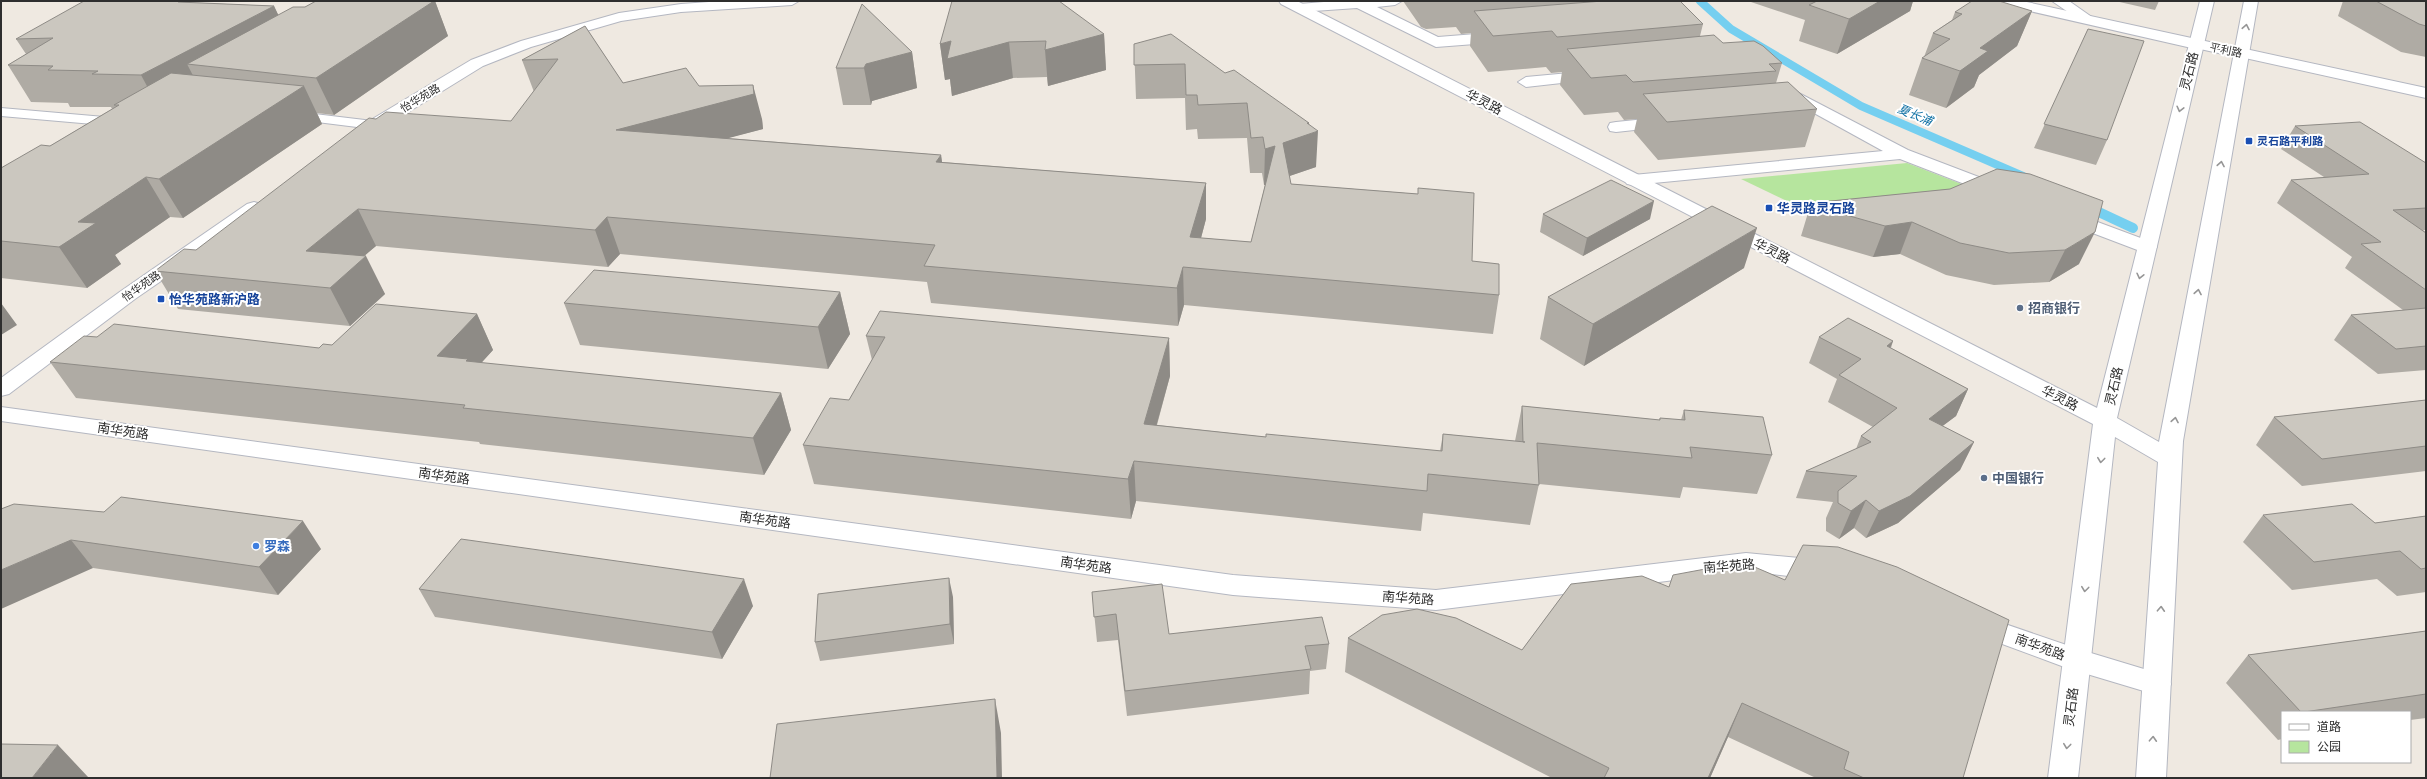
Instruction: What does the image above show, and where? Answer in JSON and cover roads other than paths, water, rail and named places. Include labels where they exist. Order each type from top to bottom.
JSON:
[{"type":"street","name":"怡华苑路","points":[[354,139],[373,125],[477,63],[526,44],[619,17],[681,8],[792,1]]},
{"type":"street","points":[[1293,4],[1395,1]]},
{"type":"street","name":"平利路","points":[[2003,1],[2426,93]]},
{"type":"street","points":[[2059,1],[2089,20]]},
{"type":"street","name":"灵石路","points":[[2063,778],[2105,421],[2207,1]]},
{"type":"street","points":[[2151,778],[2171,441],[2251,1]]},
{"type":"street","points":[[1356,2],[1436,42],[1515,36]]},
{"type":"street","name":"华灵路","points":[[1293,4],[1633,180],[2105,421],[2170,459]]},
{"type":"street","points":[[1526,82],[1605,75]]},
{"type":"street","points":[[1778,87],[1902,154],[2012,196]]},
{"type":"street","points":[[1787,112],[1818,109]]},
{"type":"street","points":[[1616,127],[1678,121]]},
{"type":"street","points":[[1633,180],[1902,154]]},
{"type":"street","name":"怡华苑路","points":[[1,389],[128,295],[270,197]]},
{"type":"street","points":[[2049,210],[2147,247]]},
{"type":"street","name":"南华苑路","points":[[1,414],[1233,585],[1436,600],[1746,562],[1826,570],[1840,575]]},
{"type":"street","name":"南华苑路","points":[[1951,615],[2077,660],[2157,684]]},
{"type":"lane","points":[[1,112],[128,123]]},
{"type":"lane","points":[[286,115],[373,125]]},
{"type":"waterway","name":"夏长浦","points":[[1700,1],[1731,29],[1861,106],[2023,176]]},
{"type":"waterway","name":"夏长浦","points":[[2088,207],[2133,228]]},
{"type":"place","name":"灵石路平利路","points":[[2249,141]]},
{"type":"place","name":"华灵路灵石路","points":[[1769,208]]},
{"type":"place","name":"怡华苑路新沪路","points":[[161,299]]},
{"type":"place","name":"招商银行","points":[[2020,308]]},
{"type":"place","name":"中国银行","points":[[1984,478]]},
{"type":"place","name":"罗森","points":[[256,546]]}]
